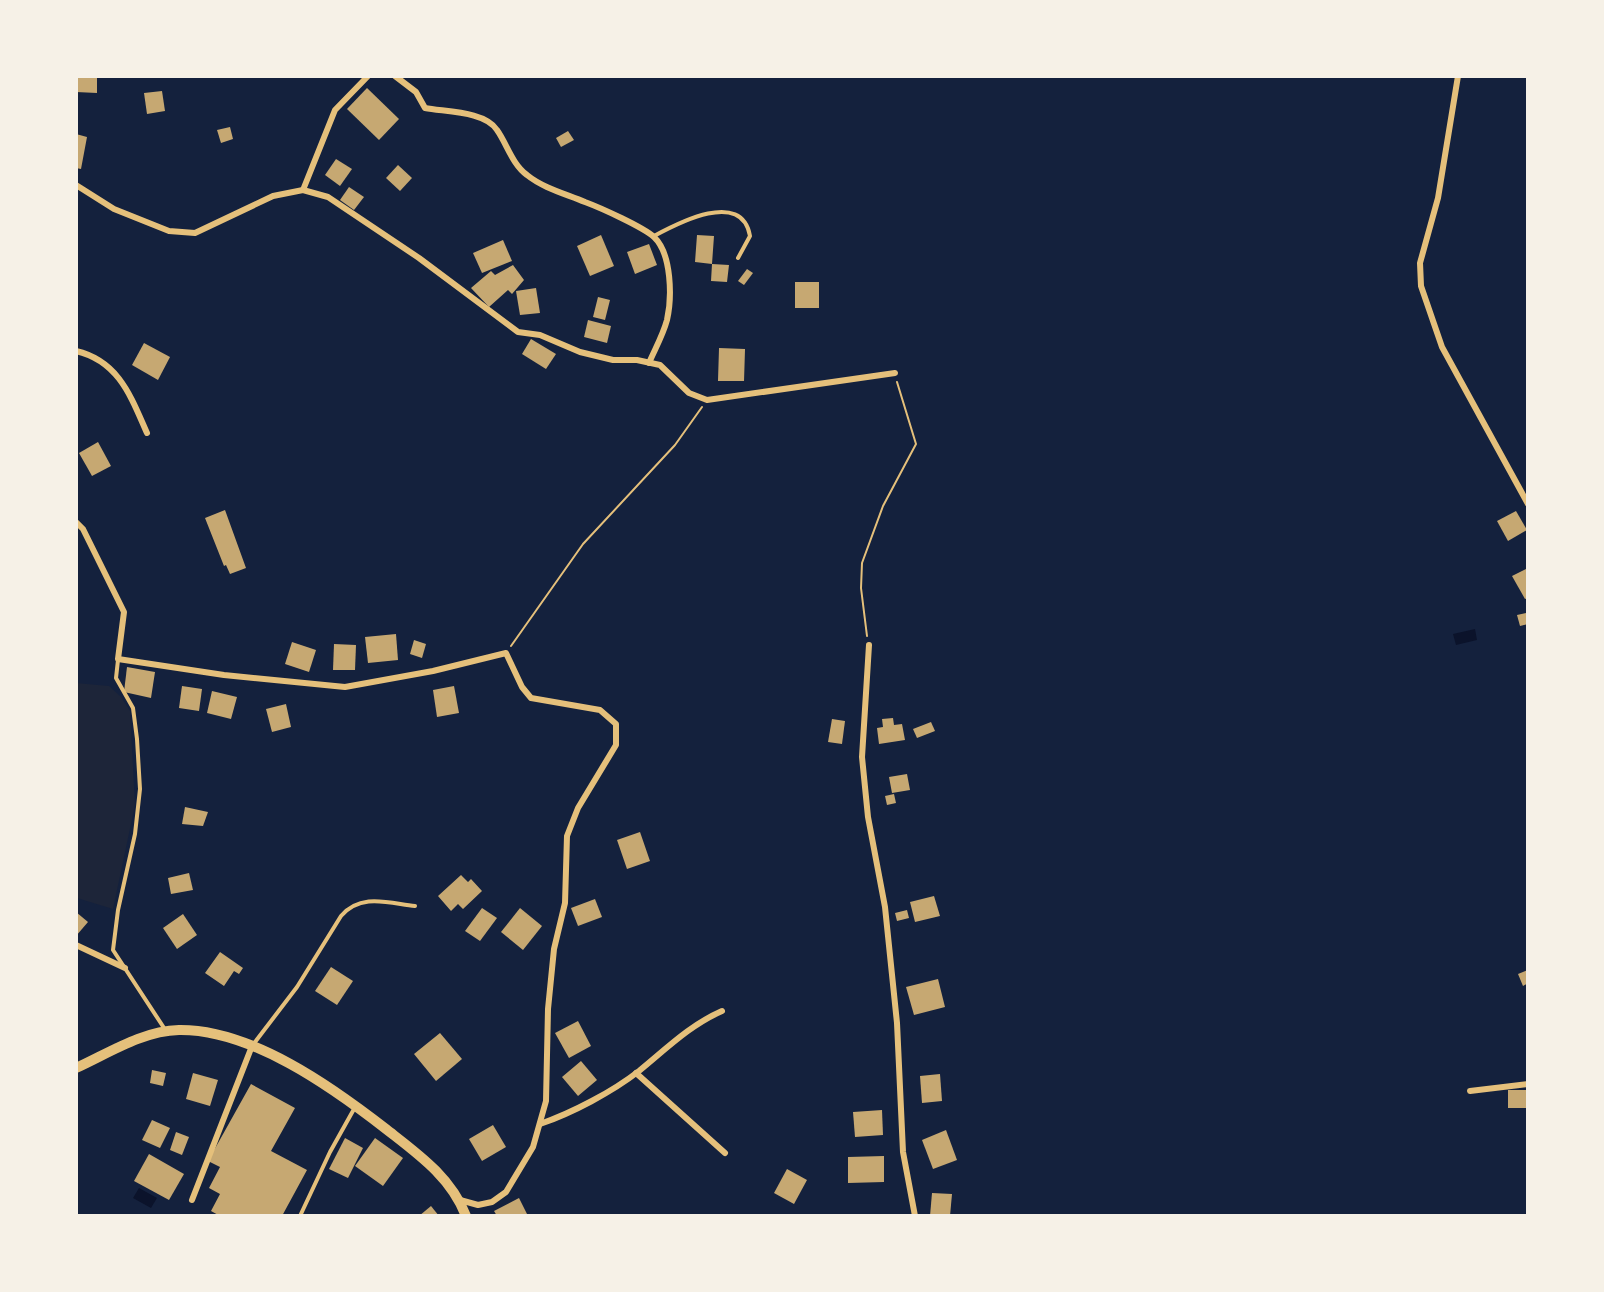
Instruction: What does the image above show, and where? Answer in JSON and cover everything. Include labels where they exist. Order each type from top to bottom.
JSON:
[{"type":"main road","points":[[76,1068],[131,1042],[166,1031],[206,1032],[252,1046],[300,1068],[356,1106],[430,1163],[459,1200],[466,1215]]},
{"type":"street","points":[[303,190],[335,110],[369,76]]},
{"type":"street","points":[[395,76],[416,92],[425,108],[483,118],[497,128],[506,149],[526,175],[547,187],[602,209],[654,237],[665,252],[670,288],[667,321],[649,363]]},
{"type":"street","points":[[1458,76],[1437,198],[1420,263],[1421,286],[1442,347],[1527,504]]},
{"type":"street","points":[[76,185],[114,209],[169,231],[195,233],[273,196],[303,190],[328,197],[419,258],[518,332],[540,335],[591,355],[660,365],[689,393],[707,400],[895,373]]},
{"type":"street","points":[[76,351],[89,354],[103,362],[116,375],[130,395],[147,433]]},
{"type":"street","points":[[76,522],[83,529],[124,612],[118,659],[224,675],[345,687],[433,671],[506,653],[522,687],[531,698],[600,710],[616,724],[616,745],[578,808],[567,836],[565,903],[554,948],[548,1009],[546,1101],[533,1147],[506,1192],[492,1202],[478,1204],[459,1200]]},
{"type":"street","points":[[868,645],[862,757],[868,817],[886,919],[897,1023],[903,1152],[915,1215]]},
{"type":"street","points":[[76,945],[125,968]]},
{"type":"street","points":[[540,1124],[557,1118],[636,1073],[702,1019],[722,1011]]},
{"type":"street","points":[[192,1200],[252,1046]]},
{"type":"street","points":[[636,1073],[726,1153]]},
{"type":"street","points":[[1470,1091],[1527,1084]]},
{"type":"lane","points":[[654,237],[703,214],[717,212],[732,214],[744,221],[750,236],[738,258]]},
{"type":"lane","points":[[118,659],[116,678],[133,708],[140,789],[135,834],[118,910],[113,950],[166,1031]]},
{"type":"lane","points":[[252,1046],[292,994],[341,916],[350,907],[370,900],[415,906]]},
{"type":"lane","points":[[300,1215],[330,1152],[356,1106]]},
{"type":"path","points":[[868,645],[861,588],[862,563],[883,506],[916,444],[895,373]]},
{"type":"path","points":[[506,653],[584,544],[675,445],[707,400]]},
{"type":"shaded area","points":[[1475,629],[1477,640],[1456,645],[1453,634]]},
{"type":"shaded area","points":[[76,683],[109,686],[121,697],[130,711],[135,805],[113,909],[77,898]]},
{"type":"shaded area","points":[[139,1188],[157,1198],[151,1208],[133,1198]]},
{"type":"building","points":[[76,76],[97,76],[97,93],[76,92]]},
{"type":"building","points":[[367,88],[399,119],[379,140],[347,109]]},
{"type":"building","points":[[162,91],[165,111],[147,114],[144,93]]},
{"type":"building","points":[[230,127],[233,139],[221,143],[217,130]]},
{"type":"building","points":[[568,131],[574,140],[561,147],[556,138]]},
{"type":"building","points":[[76,134],[87,137],[81,169],[76,168]]},
{"type":"building","points":[[336,159],[352,169],[340,186],[325,175]]},
{"type":"building","points":[[398,165],[412,178],[400,191],[386,178]]},
{"type":"building","points":[[349,187],[364,197],[354,210],[340,200]]},
{"type":"building","points":[[601,235],[614,266],[590,276],[577,246]]},
{"type":"building","points":[[697,235],[714,236],[712,264],[695,262]]},
{"type":"building","points":[[503,240],[512,261],[482,273],[473,253]]},
{"type":"building","points":[[649,244],[657,265],[635,274],[627,252]]},
{"type":"building","points":[[712,264],[729,265],[727,282],[711,281]]},
{"type":"building","points":[[513,265],[524,280],[512,294],[508,290],[489,307],[471,288],[491,271],[495,275]]},
{"type":"building","points":[[747,269],[753,273],[744,285],[738,281]]},
{"type":"building","points":[[795,282],[819,282],[819,308],[795,308]]},
{"type":"building","points":[[536,288],[540,313],[520,315],[516,291]]},
{"type":"building","points":[[598,297],[610,300],[605,320],[593,317]]},
{"type":"building","points":[[588,320],[611,326],[607,343],[584,337]]},
{"type":"building","points":[[531,339],[556,354],[546,369],[522,354]]},
{"type":"building","points":[[144,343],[170,357],[158,380],[132,365]]},
{"type":"building","points":[[719,348],[745,349],[744,381],[718,381]]},
{"type":"building","points":[[98,442],[111,466],[92,476],[79,453]]},
{"type":"building","points":[[225,510],[246,568],[230,574],[226,565],[224,566],[205,518]]},
{"type":"building","points":[[1516,511],[1527,530],[1508,541],[1497,521]]},
{"type":"building","points":[[1528,568],[1528,598],[1525,599],[1512,576]]},
{"type":"building","points":[[1528,613],[1528,624],[1520,626],[1517,615]]},
{"type":"building","points":[[396,634],[398,660],[368,663],[365,637]]},
{"type":"building","points":[[414,640],[426,644],[422,658],[410,654]]},
{"type":"building","points":[[292,642],[316,650],[309,672],[285,664]]},
{"type":"building","points":[[334,644],[356,645],[355,670],[333,670]]},
{"type":"building","points":[[127,667],[155,672],[151,698],[124,692]]},
{"type":"building","points":[[182,686],[202,689],[199,711],[179,708]]},
{"type":"building","points":[[454,686],[459,713],[437,717],[433,690]]},
{"type":"building","points":[[212,691],[237,697],[231,719],[207,713]]},
{"type":"building","points":[[286,704],[291,727],[272,732],[266,709]]},
{"type":"building","points":[[893,718],[894,725],[902,724],[905,740],[879,744],[877,728],[883,727],[882,719]]},
{"type":"building","points":[[832,719],[845,721],[842,744],[828,742]]},
{"type":"building","points":[[931,722],[935,731],[917,738],[913,729]]},
{"type":"building","points":[[907,774],[910,790],[892,793],[889,777]]},
{"type":"building","points":[[894,794],[896,803],[887,805],[885,796]]},
{"type":"building","points":[[185,807],[208,812],[203,826],[182,824]]},
{"type":"building","points":[[640,832],[650,861],[627,869],[617,840]]},
{"type":"building","points":[[189,873],[193,890],[171,894],[168,878]]},
{"type":"building","points":[[461,875],[468,882],[471,879],[482,891],[463,909],[458,904],[451,911],[438,896]]},
{"type":"building","points":[[934,896],[940,916],[915,922],[910,902]]},
{"type":"building","points":[[595,899],[602,917],[578,926],[571,908]]},
{"type":"building","points":[[482,908],[497,918],[480,941],[465,931]]},
{"type":"building","points":[[520,908],[542,926],[523,950],[501,932]]},
{"type":"building","points":[[907,910],[909,918],[897,921],[895,913]]},
{"type":"building","points":[[76,912],[88,922],[76,936]]},
{"type":"building","points":[[183,914],[197,935],[177,949],[163,928]]},
{"type":"building","points":[[220,952],[243,968],[239,974],[234,971],[224,986],[205,973]]},
{"type":"building","points":[[331,967],[353,981],[337,1005],[315,991]]},
{"type":"building","points":[[1528,970],[1528,983],[1523,986],[1518,974]]},
{"type":"building","points":[[938,979],[945,1007],[914,1015],[906,987]]},
{"type":"building","points":[[578,1021],[591,1046],[569,1058],[555,1033]]},
{"type":"building","points":[[440,1033],[462,1059],[436,1081],[414,1054]]},
{"type":"building","points":[[581,1061],[597,1080],[578,1096],[562,1077]]},
{"type":"building","points":[[152,1070],[166,1073],[163,1086],[150,1083]]},
{"type":"building","points":[[193,1073],[218,1080],[210,1106],[186,1099]]},
{"type":"building","points":[[940,1074],[942,1101],[922,1103],[920,1076]]},
{"type":"building","points":[[251,1084],[295,1108],[271,1151],[307,1170],[282,1216],[220,1216],[211,1211],[220,1194],[209,1188],[220,1167],[208,1161]]},
{"type":"building","points":[[1508,1090],[1528,1090],[1528,1108],[1508,1108]]},
{"type":"building","points":[[882,1110],[883,1135],[855,1137],[853,1112]]},
{"type":"building","points":[[152,1120],[170,1128],[160,1148],[142,1140]]},
{"type":"building","points":[[493,1125],[506,1147],[482,1161],[469,1139]]},
{"type":"building","points":[[946,1130],[957,1160],[933,1169],[922,1140]]},
{"type":"building","points":[[176,1132],[189,1137],[182,1155],[170,1150]]},
{"type":"building","points":[[345,1138],[363,1148],[348,1178],[329,1169]]},
{"type":"building","points":[[375,1138],[403,1158],[383,1186],[355,1166]]},
{"type":"building","points":[[149,1154],[184,1174],[169,1200],[134,1181]]},
{"type":"building","points":[[884,1156],[884,1182],[848,1183],[848,1157]]},
{"type":"building","points":[[787,1169],[807,1180],[794,1204],[774,1193]]},
{"type":"building","points":[[932,1193],[952,1194],[950,1216],[930,1216]]},
{"type":"building","points":[[519,1198],[528,1216],[497,1216],[494,1211]]},
{"type":"building","points":[[431,1206],[439,1216],[419,1216]]}]
